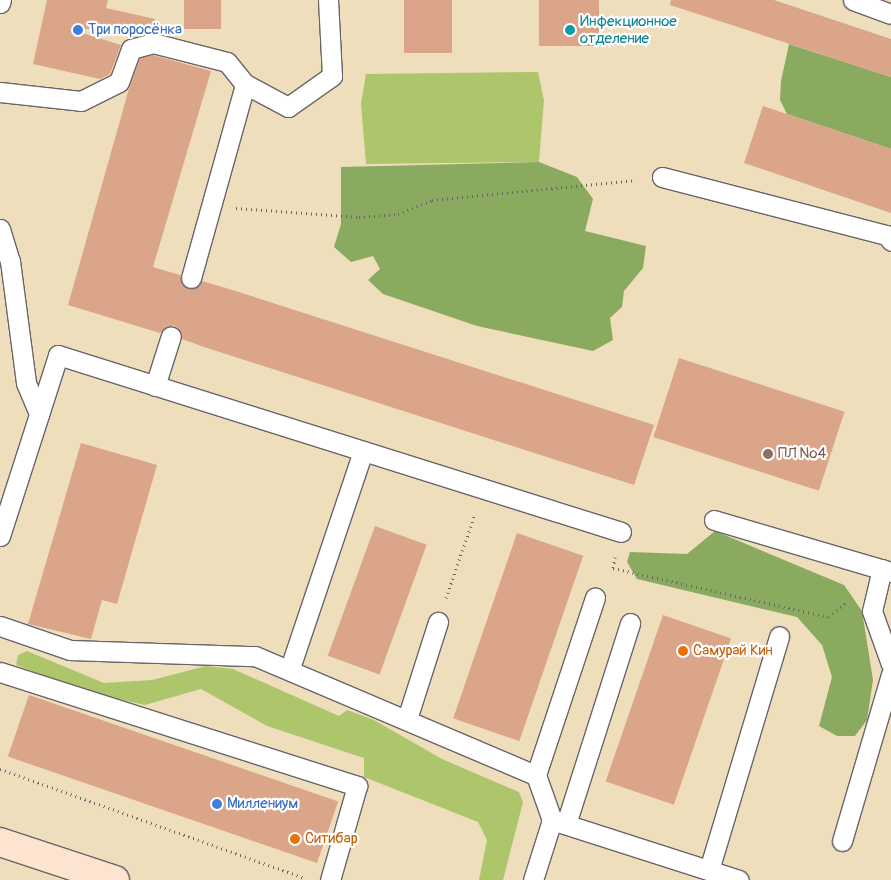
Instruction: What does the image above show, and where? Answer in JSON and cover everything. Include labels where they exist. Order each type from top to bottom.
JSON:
[{"type":"main road","points":[[0,842],[115,880]]},
{"type":"lane","points":[[0,92],[81,100],[119,82],[131,49],[153,43],[227,62],[245,84],[288,107],[332,76],[328,0]]},
{"type":"lane","points":[[853,0],[891,14]]},
{"type":"lane","points":[[191,278],[245,84]]},
{"type":"lane","points":[[662,177],[887,235],[891,241]]},
{"type":"lane","points":[[0,229],[10,260],[26,383],[39,414]]},
{"type":"lane","points":[[156,386],[171,336]]},
{"type":"lane","points":[[0,536],[5,505],[39,414],[58,355],[621,532]]},
{"type":"lane","points":[[290,668],[363,451]]},
{"type":"lane","points":[[714,520],[880,569],[872,611],[891,664]]},
{"type":"lane","points":[[536,776],[595,598]]},
{"type":"lane","points":[[407,719],[438,622]]},
{"type":"lane","points":[[532,880],[559,822],[630,623]]},
{"type":"lane","points":[[0,626],[70,650],[255,656],[290,668],[536,776],[559,822],[739,880]]},
{"type":"lane","points":[[709,870],[779,636]]},
{"type":"lane","points":[[0,672],[357,786],[330,880]]},
{"type":"lane","points":[[842,841],[891,674]]},
{"type":"path","points":[[211,204],[277,214],[359,217],[398,214],[432,200],[662,177]]},
{"type":"path","points":[[438,622],[484,489]]},
{"type":"path","points":[[621,532],[613,568],[829,617],[854,596],[880,569]]},
{"type":"path","points":[[0,768],[311,880]]},
{"type":"green space","points":[[789,44],[891,77],[891,149],[787,114],[780,100],[781,81]]},
{"type":"green space","points":[[538,72],[544,100],[539,162],[366,164],[361,104],[366,74]]},
{"type":"green space","points":[[539,162],[577,177],[593,199],[585,231],[646,246],[643,268],[624,291],[622,307],[610,318],[613,340],[593,351],[477,326],[383,294],[368,280],[380,269],[373,256],[351,262],[334,247],[341,224],[341,167]]},
{"type":"green space","points":[[715,531],[844,585],[862,611],[873,680],[867,720],[855,736],[837,736],[819,726],[832,677],[822,645],[797,617],[637,579],[627,562],[630,552],[687,554]]},
{"type":"green space","points":[[27,651],[104,683],[152,680],[206,666],[233,669],[339,716],[347,710],[374,720],[442,759],[519,792],[523,802],[503,880],[479,880],[487,840],[478,822],[364,777],[364,758],[267,726],[201,689],[145,705],[84,691],[16,665],[18,655]]},
{"type":"building","name":"Три поросёнка","points":[[47,0],[108,0],[106,8],[155,19],[154,29],[70,29],[121,45],[110,74],[100,79],[33,64]]},
{"type":"building","points":[[184,0],[221,0],[221,29],[184,29]]},
{"type":"building","points":[[404,0],[452,0],[452,53],[404,53]]},
{"type":"building","points":[[539,0],[599,0],[599,46],[539,46]]},
{"type":"building","points":[[671,0],[774,0],[891,39],[891,77],[670,5]]},
{"type":"building","points":[[153,55],[211,71],[153,267],[180,275],[188,289],[202,281],[226,288],[654,425],[634,485],[204,347],[182,339],[174,325],[160,333],[68,305],[130,85],[140,58]]},
{"type":"building","points":[[763,106],[891,149],[891,213],[744,163]]},
{"type":"building","points":[[679,358],[844,412],[819,491],[653,437]]},
{"type":"building","points":[[81,443],[157,465],[117,604],[102,600],[91,639],[28,624]]},
{"type":"building","points":[[375,526],[427,545],[379,674],[328,656]]},
{"type":"building","points":[[517,533],[583,556],[519,741],[453,718]]},
{"type":"building","points":[[663,615],[731,638],[674,805],[606,781]]},
{"type":"building","points":[[29,695],[338,801],[317,863],[8,756]]},
{"type":"place","name":"Три поросёнка","points":[[78,30]]},
{"type":"place","name":"Инфекционное отделение","points":[[570,30]]},
{"type":"place","name":"ПЛ №4","points":[[768,454]]},
{"type":"place","name":"Самурай Кин","points":[[683,651]]},
{"type":"place","name":"Миллениум","points":[[217,804]]},
{"type":"place","name":"Ситибар","points":[[295,839]]}]
